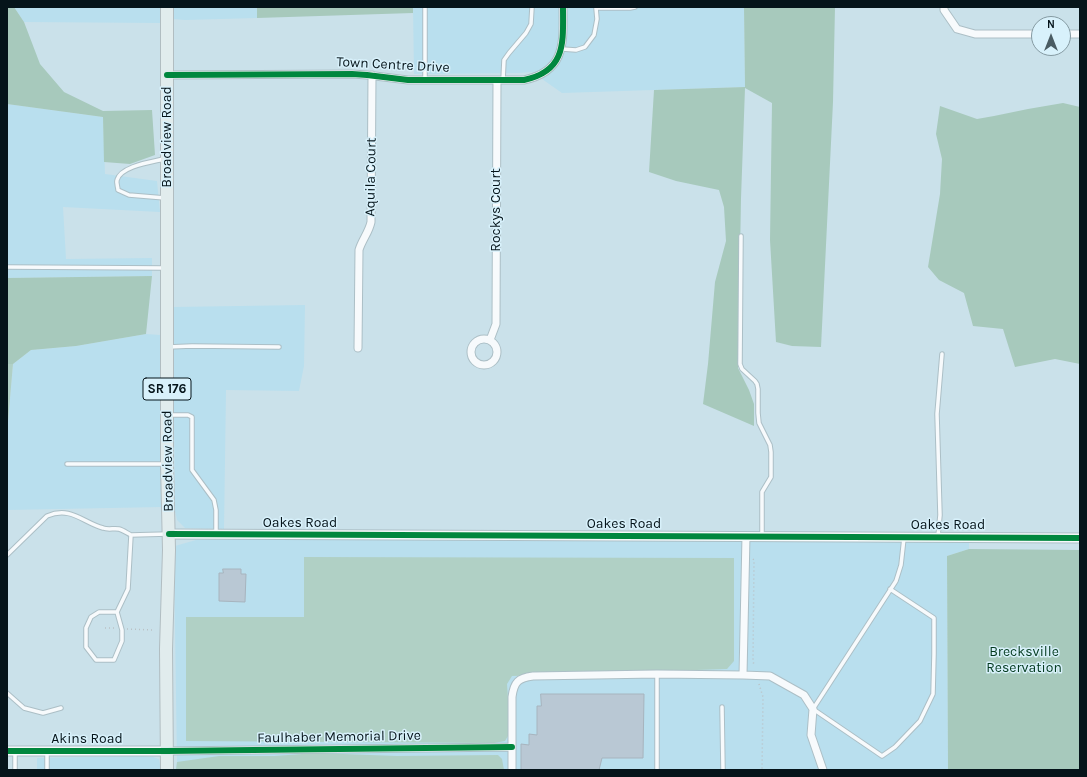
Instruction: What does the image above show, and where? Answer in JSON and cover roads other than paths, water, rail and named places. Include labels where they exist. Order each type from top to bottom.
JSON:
[{"type":"main road","name":"Broadview Road","points":[[167,7],[167,464],[169,534],[166,648],[167,770]]},
{"type":"street","name":"Town Centre Drive","points":[[167,75],[352,74],[425,80],[524,80],[542,74],[549,69],[560,53],[563,39],[563,7]]},
{"type":"street","points":[[944,7],[944,10],[957,29],[975,34],[1031,34]]},
{"type":"street","name":"Aquila Court","points":[[358,348],[359,250],[371,222],[372,75]]},
{"type":"street","name":"Rockys Court","points":[[490,340],[496,324],[500,80]]},
{"type":"street","name":"Oakes Road","points":[[169,534],[1080,538]]},
{"type":"street","points":[[744,675],[749,558],[746,536]]},
{"type":"street","points":[[512,770],[512,696],[513,689],[518,680],[524,677],[533,676],[657,674],[770,676],[804,695],[813,709],[811,735],[823,770]]},
{"type":"street","name":"Faulhaber Memorial Drive","points":[[167,751],[512,747]]},
{"type":"street","name":"Akins Road","points":[[11,751],[167,751]]},
{"type":"lane","points":[[425,7],[425,80]]},
{"type":"lane","points":[[500,80],[504,60],[532,24],[532,7]]},
{"type":"lane","points":[[562,49],[576,50],[585,47],[594,35],[597,19],[596,8],[635,7]]},
{"type":"lane","points":[[167,158],[138,165],[122,172],[117,180],[118,190],[129,195],[168,198]]},
{"type":"lane","points":[[741,236],[740,364],[742,369],[757,384],[759,423],[772,452],[771,477],[762,492],[762,536]]},
{"type":"lane","points":[[7,266],[167,268]]},
{"type":"lane","points":[[167,347],[280,347]]},
{"type":"lane","points":[[938,537],[940,515],[937,414],[942,354]]},
{"type":"lane","points":[[167,415],[188,415],[192,418],[192,470],[214,500],[216,510],[216,534]]},
{"type":"lane","points":[[68,464],[167,464]]},
{"type":"lane","points":[[7,555],[47,516],[61,512],[105,529],[119,529],[131,535],[169,534]]},
{"type":"lane","points":[[117,612],[99,612],[91,617],[86,628],[86,648],[96,660],[114,660],[122,640],[122,630],[117,612],[128,589],[131,535]]},
{"type":"lane","points":[[890,589],[934,618],[933,694],[920,721],[896,747],[882,756],[813,709],[890,589],[896,581],[901,565],[905,537]]},
{"type":"lane","points":[[657,674],[657,770]]},
{"type":"lane","points":[[7,693],[24,708],[43,713],[61,708]]},
{"type":"lane","points":[[722,706],[723,770]]},
{"type":"lane","points":[[11,751],[16,770]]},
{"type":"lane","points":[[47,751],[47,770]]},
{"type":"park label","name":"Brecksville Reservation","points":[[1024,660]]}]
